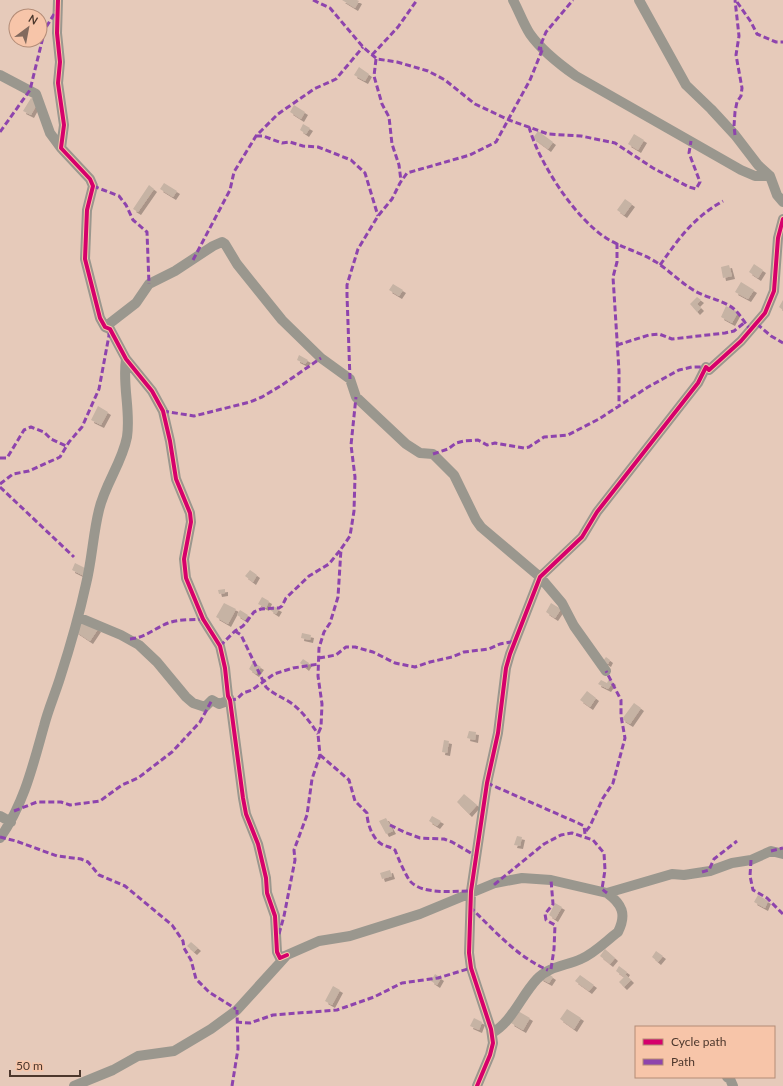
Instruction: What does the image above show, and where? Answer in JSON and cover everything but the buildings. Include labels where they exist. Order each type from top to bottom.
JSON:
[{"type":"street","points":[[58,0],[57,33],[60,62],[58,83],[64,125],[61,148]]},
{"type":"street","points":[[513,0],[535,40],[548,55],[576,76],[741,170],[755,176],[770,176]]},
{"type":"street","points":[[639,0],[686,85],[711,109],[735,135],[758,165],[770,176],[777,195],[783,202]]},
{"type":"street","points":[[0,75],[36,94],[50,133],[61,148],[90,179],[92,186],[87,210],[85,259],[100,318],[105,327],[110,329],[126,358],[152,391],[163,410],[169,434],[176,479],[190,513],[191,522],[184,559],[186,578],[203,619],[220,646],[226,668],[228,696],[230,700],[246,814],[258,844],[266,878],[267,893],[275,916],[277,952],[280,958],[319,941],[350,936],[420,914],[471,891],[495,883],[522,878],[551,880],[608,893],[619,902],[623,912],[621,926],[618,932],[580,960],[543,973],[522,997],[503,1026],[492,1033]]},
{"type":"street","points":[[477,1086],[490,1055],[493,1043],[492,1033],[471,968],[469,953],[471,891],[487,783],[498,733],[506,668],[540,577],[582,537],[598,512],[698,383],[706,367],[708,370],[741,341],[765,313],[778,291],[778,238],[783,218]]},
{"type":"street","points":[[105,327],[136,303],[150,284],[175,272],[213,246],[222,242],[225,244],[237,264],[282,320],[321,358],[350,379],[356,397],[406,444],[420,453],[433,454],[454,475],[476,520],[481,527],[540,577],[562,603],[574,626],[606,671]]},
{"type":"street","points":[[0,838],[11,822],[14,811],[25,792],[44,725],[78,617],[88,578],[99,509],[117,467],[126,438],[128,417],[124,381],[126,358]]},
{"type":"street","points":[[78,617],[121,635],[139,645],[157,662],[193,703],[205,707],[212,700],[219,704],[230,700]]},
{"type":"street","points":[[0,816],[11,822]]},
{"type":"street","points":[[608,893],[672,874],[684,875],[710,871],[732,863],[751,860],[771,851],[783,854]]},
{"type":"street","points":[[74,1086],[101,1076],[138,1056],[174,1051],[211,1029],[237,1010],[287,954]]},
{"type":"marked path","points":[[313,0],[330,8],[363,47],[377,59],[397,62],[428,71],[445,80],[475,104],[509,120],[548,134],[581,136],[615,143],[653,168],[689,187],[696,189],[700,182],[689,153],[691,141]]},
{"type":"marked path","points":[[372,55],[398,27],[417,0]]},
{"type":"marked path","points":[[350,379],[347,285],[358,249],[378,216],[392,199],[407,173],[470,155],[496,142],[530,80],[543,48],[539,49],[546,32],[573,0]]},
{"type":"marked path","points":[[735,0],[739,36],[736,55],[742,88],[741,96],[737,102],[735,112],[735,135]]},
{"type":"marked path","points":[[737,2],[751,22],[757,34],[776,42],[783,42]]},
{"type":"marked path","points":[[0,132],[30,90],[45,29],[56,11]]},
{"type":"marked path","points":[[193,260],[230,190],[234,172],[256,136],[278,114],[314,89],[336,79],[363,47]]},
{"type":"marked path","points":[[376,59],[374,76],[382,104],[389,117],[392,144],[399,165],[401,181]]},
{"type":"marked path","points":[[529,127],[541,157],[550,173],[571,204],[594,229],[606,238],[656,262],[695,291],[730,306],[736,311],[751,330]]},
{"type":"marked path","points":[[256,136],[263,136],[282,143],[290,142],[303,146],[318,147],[351,160],[365,173],[378,216]]},
{"type":"marked path","points":[[93,186],[119,196],[126,205],[133,220],[147,232],[149,284]]},
{"type":"marked path","points":[[660,265],[695,221],[712,207],[723,201]]},
{"type":"marked path","points":[[617,243],[617,262],[613,277],[619,371],[619,406]]},
{"type":"marked path","points":[[617,345],[649,335],[659,334],[672,339],[725,333],[734,331],[744,323]]},
{"type":"marked path","points":[[757,324],[771,336],[783,343]]},
{"type":"marked path","points":[[0,484],[13,474],[29,471],[60,457],[69,442],[82,427],[99,389],[110,330]]},
{"type":"marked path","points":[[163,411],[194,416],[250,402],[262,397],[282,385],[321,358]]},
{"type":"marked path","points":[[433,454],[448,449],[456,443],[464,441],[478,440],[487,445],[495,443],[524,448],[529,447],[544,437],[568,435],[599,419],[648,387],[679,370],[692,367],[706,367]]},
{"type":"marked path","points":[[279,934],[295,860],[294,850],[307,815],[312,779],[320,755],[318,734],[321,727],[322,704],[318,676],[319,648],[324,632],[330,623],[338,597],[341,549],[350,536],[354,511],[355,477],[351,445],[356,397]]},
{"type":"marked path","points":[[0,458],[7,458],[24,430],[31,427],[44,432],[51,439],[66,446]]},
{"type":"marked path","points":[[0,487],[74,557]]},
{"type":"marked path","points":[[220,646],[235,631],[243,626],[254,612],[261,609],[279,608],[282,606],[286,598],[309,576],[329,564],[341,549]]},
{"type":"marked path","points":[[130,639],[140,637],[172,622],[203,619]]},
{"type":"marked path","points":[[235,631],[241,635],[266,687],[297,708],[318,734]]},
{"type":"marked path","points":[[319,658],[336,655],[346,647],[355,647],[373,652],[395,663],[415,667],[452,657],[464,652],[489,649],[500,644],[516,641]]},
{"type":"marked path","points":[[230,700],[237,699],[243,693],[252,690],[274,674],[293,668],[319,664]]},
{"type":"marked path","points":[[586,831],[590,826],[603,798],[613,783],[625,738],[621,716],[621,700],[606,671]]},
{"type":"marked path","points":[[14,811],[37,802],[61,802],[70,805],[100,801],[122,785],[138,778],[172,752],[200,722],[212,700]]},
{"type":"marked path","points":[[320,755],[349,780],[355,801],[367,813],[372,834],[380,843],[395,850],[410,881],[415,885],[430,890],[447,892],[471,891]]},
{"type":"marked path","points":[[487,783],[584,826],[585,834]]},
{"type":"marked path","points":[[390,825],[420,838],[444,839],[476,856]]},
{"type":"marked path","points":[[495,883],[544,844],[561,835],[572,833],[593,840],[604,853],[605,870],[602,889],[607,893]]},
{"type":"marked path","points":[[0,837],[16,841],[57,856],[81,859],[88,862],[99,875],[125,886],[172,925],[183,941],[184,948],[191,960],[196,979],[209,992],[236,1009]]},
{"type":"marked path","points":[[702,872],[709,870],[714,859],[737,841]]},
{"type":"marked path","points":[[771,851],[783,848]]},
{"type":"marked path","points":[[751,860],[750,876],[753,890],[767,898],[783,914]]},
{"type":"marked path","points":[[551,880],[553,904],[545,914],[546,920],[555,925],[551,969]]},
{"type":"marked path","points":[[470,907],[497,934],[516,950],[537,965],[548,970]]},
{"type":"marked path","points":[[236,1022],[250,1023],[273,1015],[337,1010],[374,997],[402,983],[438,978],[471,968]]},
{"type":"marked path","points":[[232,1086],[238,1049],[237,1010]]},
{"type":"cycle path","points":[[58,0],[57,33],[60,62],[58,83],[64,125],[61,148],[90,179],[93,186],[87,210],[85,259],[100,318],[105,327],[110,329],[126,359],[152,391],[163,411],[170,441],[176,479],[190,513],[191,522],[184,559],[186,578],[203,619],[220,646],[225,668],[228,696],[230,700],[246,814],[258,844],[266,878],[267,893],[275,916],[277,952],[280,958],[287,955]]},
{"type":"cycle path","points":[[477,1086],[490,1055],[493,1043],[491,1029],[471,968],[469,953],[471,891],[487,783],[498,733],[506,668],[510,654],[540,577],[582,537],[597,512],[698,383],[706,367],[709,370],[741,341],[765,313],[774,291],[778,238],[783,219]]}]
